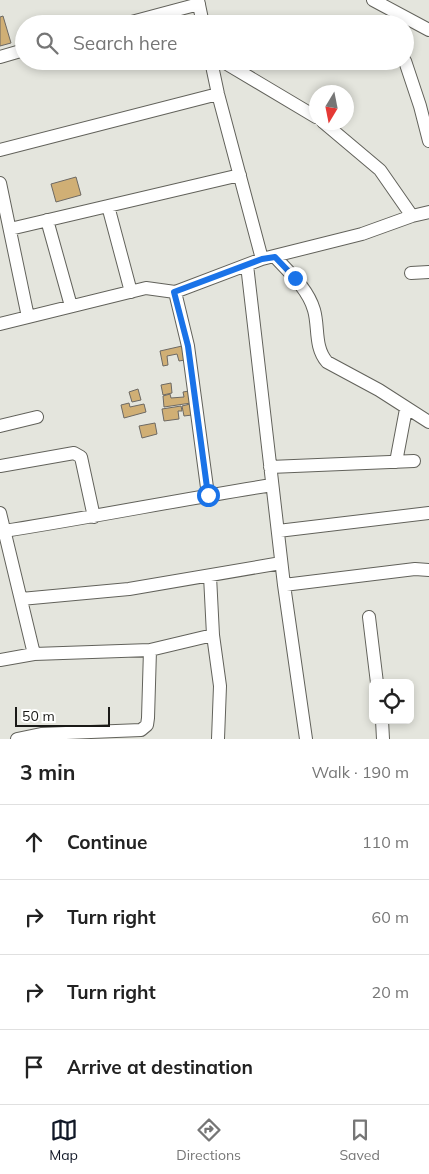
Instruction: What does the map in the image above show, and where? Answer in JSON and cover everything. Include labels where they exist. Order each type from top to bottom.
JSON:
[{"type":"street","points":[[373,0],[396,15]]},
{"type":"street","points":[[154,15],[198,2],[201,15]]},
{"type":"street","points":[[414,24],[429,30]]},
{"type":"street","points":[[0,56],[15,52]]},
{"type":"street","points":[[213,70],[262,259]]},
{"type":"street","points":[[237,70],[309,113]]},
{"type":"street","points":[[408,70],[429,141]]},
{"type":"street","points":[[0,150],[218,94]]},
{"type":"street","points":[[332,130],[380,170],[412,216]]},
{"type":"street","points":[[10,229],[240,175]]},
{"type":"street","points":[[0,183],[28,318]]},
{"type":"street","points":[[108,206],[131,292]]},
{"type":"street","points":[[0,324],[146,288],[174,292],[262,259],[362,234],[412,216],[429,212]]},
{"type":"street","points":[[47,220],[70,306]]},
{"type":"street","points":[[275,257],[295,278],[312,302],[315,312],[318,344],[326,362],[379,390],[429,422]]},
{"type":"street","points":[[247,265],[281,563],[306,739]]},
{"type":"street","points":[[411,273],[429,272]]},
{"type":"street","points":[[174,292],[188,346],[208,495]]},
{"type":"street","points":[[396,462],[406,408]]},
{"type":"street","points":[[0,426],[37,417]]},
{"type":"street","points":[[0,466],[64,454],[74,453],[81,456],[94,517]]},
{"type":"street","points":[[270,467],[414,461]]},
{"type":"street","points":[[4,531],[272,485]]},
{"type":"street","points":[[0,513],[34,654]]},
{"type":"street","points":[[278,531],[429,513]]},
{"type":"street","points":[[21,599],[129,589],[281,563]]},
{"type":"street","points":[[284,585],[415,569],[429,570]]},
{"type":"street","points":[[210,576],[213,635],[220,686],[218,739]]},
{"type":"street","points":[[369,617],[377,679]]},
{"type":"street","points":[[0,660],[34,654],[150,650],[213,635]]},
{"type":"street","points":[[16,739],[41,734],[141,730],[147,725],[148,718],[150,650]]},
{"type":"street","points":[[382,724],[383,739]]},
{"type":"building","points":[[3,16],[11,43],[0,46],[0,17]]},
{"type":"building","points":[[76,177],[81,195],[56,202],[51,184]]},
{"type":"building","points":[[182,346],[185,360],[179,361],[177,354],[167,356],[168,365],[163,366],[160,351]]},
{"type":"building","points":[[171,383],[172,393],[163,395],[161,385]]},
{"type":"building","points":[[138,389],[141,400],[132,402],[129,392]]},
{"type":"building","points":[[189,391],[191,403],[164,407],[163,396],[170,394],[171,398],[184,397],[183,392]]},
{"type":"building","points":[[129,403],[130,407],[144,404],[146,412],[124,418],[121,405]]},
{"type":"building","points":[[190,404],[192,415],[184,416],[182,406]]},
{"type":"building","points":[[181,406],[182,411],[178,411],[179,419],[164,421],[162,409]]},
{"type":"building","points":[[155,423],[157,434],[142,438],[139,426]]},
{"type":"route","points":[[208,495],[188,346],[174,292],[262,259],[275,257],[295,278]]}]
